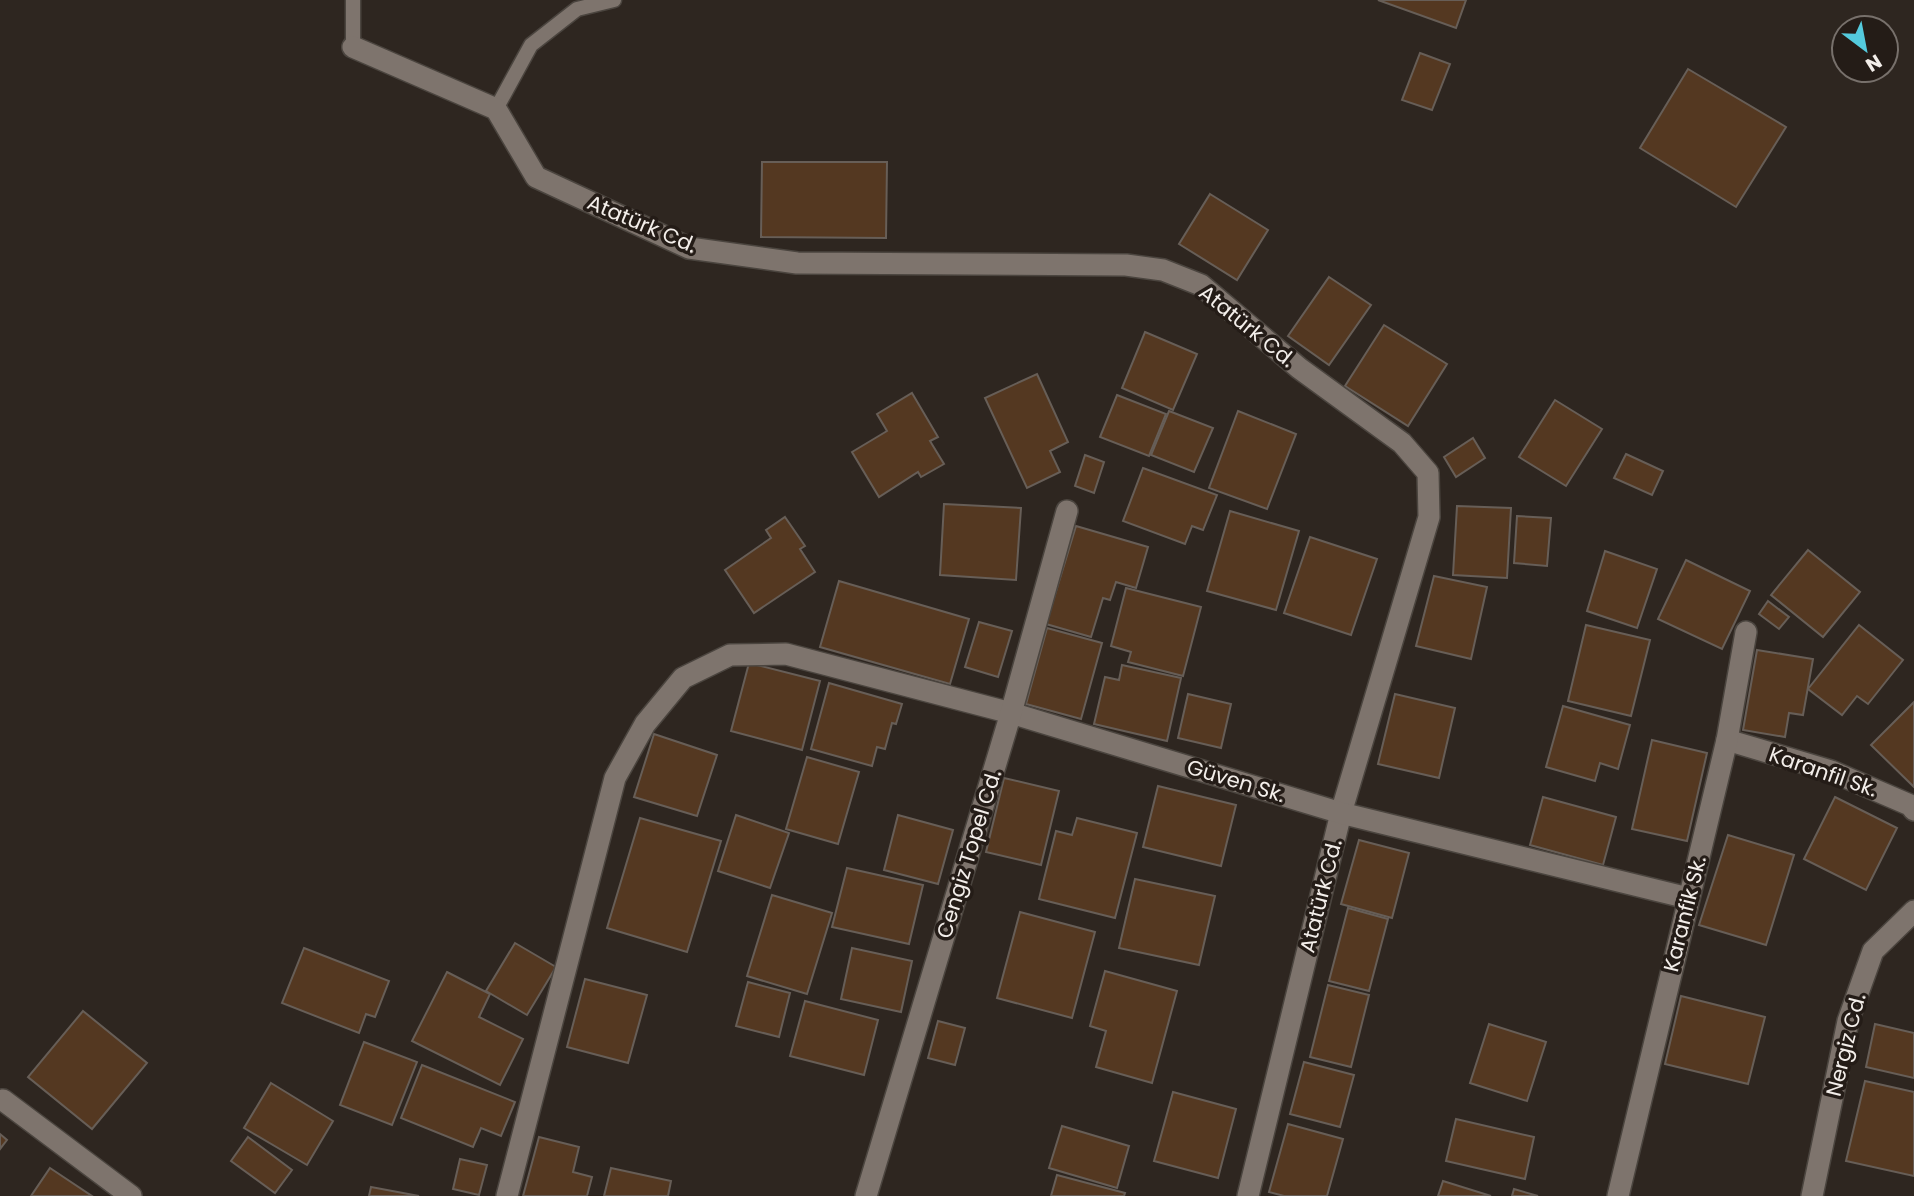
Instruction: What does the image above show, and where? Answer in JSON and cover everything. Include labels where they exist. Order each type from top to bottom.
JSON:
[{"type":"street","points":[[353,47],[496,109]]},
{"type":"street","name":"Atatürk Cd.","points":[[496,109],[536,177],[689,248],[797,263],[1126,265],[1163,270],[1201,285],[1299,368],[1402,443],[1428,473],[1429,516],[1341,813],[1248,1196]]},
{"type":"street","name":"Cengiz Topel Cd.","points":[[866,1196],[1012,713],[1067,511]]},
{"type":"street","name":"Karanfik Sk.","points":[[1618,1196],[1727,740],[1746,632]]},
{"type":"street","name":"Güven Sk.","points":[[507,1196],[615,778],[645,724],[683,678],[730,655],[786,654],[1012,713],[1341,813],[1688,898]]},
{"type":"street","name":"Karanfil Sk.","points":[[1727,740],[1831,771],[1910,805],[1914,810]]},
{"type":"street","name":"Nergiz Cd.","points":[[1812,1196],[1848,1021],[1873,951],[1914,911]]},
{"type":"street","points":[[3,1100],[131,1196]]},
{"type":"lane","points":[[353,0],[353,47]]},
{"type":"lane","points":[[496,109],[531,45],[577,9],[614,0]]},
{"type":"building","points":[[1378,0],[1466,0],[1456,28]]},
{"type":"building","points":[[1420,53],[1450,64],[1432,110],[1402,100]]},
{"type":"building","points":[[1688,69],[1786,127],[1736,207],[1640,148]]},
{"type":"building","points":[[762,162],[887,162],[886,238],[761,237]]},
{"type":"building","points":[[1210,194],[1268,230],[1237,280],[1179,244]]},
{"type":"building","points":[[1329,277],[1371,305],[1329,365],[1288,336]]},
{"type":"building","points":[[1384,325],[1447,364],[1408,426],[1345,386]]},
{"type":"building","points":[[1145,332],[1197,354],[1173,410],[1122,388]]},
{"type":"building","points":[[1037,374],[1068,442],[1050,451],[1060,472],[1027,488],[985,398]]},
{"type":"building","points":[[912,393],[938,437],[930,441],[944,464],[921,477],[918,472],[879,497],[852,452],[887,431],[877,414]]},
{"type":"building","points":[[1117,395],[1166,414],[1149,456],[1100,437]]},
{"type":"building","points":[[1555,400],[1602,429],[1566,486],[1519,457]]},
{"type":"building","points":[[1169,411],[1213,428],[1194,472],[1151,455]]},
{"type":"building","points":[[1238,411],[1296,434],[1267,509],[1209,488]]},
{"type":"building","points":[[1473,438],[1485,458],[1456,477],[1444,457]]},
{"type":"building","points":[[1626,454],[1663,471],[1652,495],[1614,478]]},
{"type":"building","points":[[1085,455],[1104,462],[1094,493],[1075,486]]},
{"type":"building","points":[[1143,468],[1217,495],[1203,530],[1192,526],[1185,544],[1123,521]]},
{"type":"building","points":[[944,504],[1021,508],[1016,580],[940,575]]},
{"type":"building","points":[[1457,506],[1511,508],[1507,578],[1453,575]]},
{"type":"building","points":[[1230,511],[1299,531],[1276,610],[1207,591]]},
{"type":"building","points":[[1517,516],[1551,518],[1547,566],[1514,563]]},
{"type":"building","points":[[785,517],[805,546],[800,549],[815,572],[754,613],[725,570],[771,538],[766,530]]},
{"type":"building","points":[[1076,526],[1148,547],[1136,588],[1116,582],[1110,600],[1103,598],[1091,637],[1046,624]]},
{"type":"building","points":[[1310,537],[1377,559],[1351,635],[1284,613]]},
{"type":"building","points":[[1808,550],[1860,592],[1823,637],[1771,595]]},
{"type":"building","points":[[1605,551],[1657,569],[1637,628],[1587,611]]},
{"type":"building","points":[[1686,560],[1750,591],[1722,649],[1658,619]]},
{"type":"building","points":[[1434,576],[1487,587],[1471,659],[1416,646]]},
{"type":"building","points":[[839,581],[969,619],[950,684],[820,647]]},
{"type":"building","points":[[1126,588],[1201,607],[1183,676],[1128,662],[1131,652],[1111,646]]},
{"type":"building","points":[[1768,601],[1789,617],[1779,629],[1759,614]]},
{"type":"building","points":[[979,622],[1012,631],[998,677],[965,667]]},
{"type":"building","points":[[1586,625],[1650,640],[1631,716],[1568,701]]},
{"type":"building","points":[[1859,625],[1903,660],[1868,704],[1857,696],[1842,715],[1808,689]]},
{"type":"building","points":[[1047,628],[1102,643],[1081,719],[1026,704]]},
{"type":"building","points":[[1757,650],[1813,659],[1803,715],[1789,713],[1785,737],[1743,730]]},
{"type":"building","points":[[749,663],[820,681],[802,750],[731,731]]},
{"type":"building","points":[[1122,665],[1181,678],[1167,741],[1094,724],[1105,677],[1119,680]]},
{"type":"building","points":[[829,683],[902,704],[896,724],[892,723],[885,749],[877,747],[872,766],[811,749]]},
{"type":"building","points":[[1188,694],[1231,704],[1221,748],[1178,738]]},
{"type":"building","points":[[1395,694],[1455,708],[1439,778],[1378,764]]},
{"type":"building","points":[[1914,702],[1914,787],[1871,745]]},
{"type":"building","points":[[1563,706],[1630,725],[1618,769],[1600,763],[1595,781],[1546,767]]},
{"type":"building","points":[[654,734],[717,755],[697,816],[634,797]]},
{"type":"building","points":[[1652,740],[1707,753],[1687,841],[1632,829]]},
{"type":"building","points":[[807,757],[859,772],[838,844],[786,829]]},
{"type":"building","points":[[1004,778],[1059,791],[1041,865],[986,852]]},
{"type":"building","points":[[1158,786],[1236,805],[1221,866],[1143,847]]},
{"type":"building","points":[[1543,797],[1616,817],[1603,865],[1530,845]]},
{"type":"building","points":[[1835,797],[1897,828],[1866,890],[1804,859]]},
{"type":"building","points":[[736,815],[789,833],[770,888],[718,871]]},
{"type":"building","points":[[898,815],[953,830],[938,884],[884,870]]},
{"type":"building","points":[[640,818],[721,841],[687,952],[607,928]]},
{"type":"building","points":[[1077,818],[1137,833],[1115,918],[1039,899],[1056,831],[1072,835]]},
{"type":"building","points":[[1728,835],[1794,855],[1766,945],[1699,925]]},
{"type":"building","points":[[1359,840],[1409,853],[1392,918],[1341,904]]},
{"type":"building","points":[[847,868],[923,885],[909,944],[832,927]]},
{"type":"building","points":[[1135,879],[1215,896],[1199,965],[1119,948]]},
{"type":"building","points":[[772,895],[832,913],[807,994],[747,976]]},
{"type":"building","points":[[1348,908],[1388,919],[1369,991],[1329,981]]},
{"type":"building","points":[[1020,912],[1095,932],[1072,1018],[997,998]]},
{"type":"building","points":[[515,943],[556,967],[527,1015],[486,991]]},
{"type":"building","points":[[304,948],[389,981],[375,1017],[366,1014],[359,1033],[282,1003]]},
{"type":"building","points":[[852,948],[912,961],[901,1012],[841,999]]},
{"type":"building","points":[[1105,971],[1177,991],[1152,1083],[1096,1067],[1106,1031],[1090,1026]]},
{"type":"building","points":[[447,972],[490,994],[479,1017],[523,1039],[500,1085],[412,1041]]},
{"type":"building","points":[[585,979],[647,995],[628,1063],[567,1047]]},
{"type":"building","points":[[748,982],[790,993],[779,1037],[736,1026]]},
{"type":"building","points":[[1328,985],[1369,995],[1351,1067],[1310,1057]]},
{"type":"building","points":[[1681,996],[1765,1017],[1748,1084],[1665,1064]]},
{"type":"building","points":[[805,1001],[878,1020],[864,1075],[790,1056]]},
{"type":"building","points":[[83,1011],[147,1063],[92,1129],[28,1077]]},
{"type":"building","points":[[938,1021],[965,1028],[955,1065],[928,1058]]},
{"type":"building","points":[[1489,1024],[1546,1042],[1527,1101],[1470,1083]]},
{"type":"building","points":[[1875,1024],[1914,1033],[1914,1078],[1866,1067]]},
{"type":"building","points":[[364,1042],[417,1062],[392,1125],[340,1105]]},
{"type":"building","points":[[1304,1062],[1354,1075],[1340,1127],[1290,1114]]},
{"type":"building","points":[[422,1065],[515,1102],[501,1136],[481,1128],[473,1147],[401,1118]]},
{"type":"building","points":[[1865,1081],[1914,1092],[1914,1176],[1846,1161]]},
{"type":"building","points":[[271,1083],[333,1121],[307,1165],[244,1128]]},
{"type":"building","points":[[1173,1092],[1236,1109],[1218,1178],[1154,1161]]},
{"type":"building","points":[[1456,1119],[1534,1137],[1525,1179],[1446,1161]]},
{"type":"building","points":[[1288,1124],[1343,1139],[1327,1196],[1284,1196],[1269,1192]]},
{"type":"building","points":[[1062,1126],[1129,1146],[1117,1188],[1049,1168]]},
{"type":"building","points":[[0,1134],[7,1140],[0,1149]]},
{"type":"building","points":[[248,1137],[292,1170],[275,1193],[231,1161]]},
{"type":"building","points":[[539,1137],[579,1147],[573,1172],[592,1177],[587,1196],[523,1196]]},
{"type":"building","points":[[460,1159],[487,1165],[479,1195],[453,1189]]},
{"type":"building","points":[[50,1168],[92,1196],[31,1196]]},
{"type":"building","points":[[611,1168],[671,1181],[668,1196],[604,1196]]},
{"type":"building","points":[[1057,1175],[1125,1193],[1124,1196],[1051,1196]]},
{"type":"building","points":[[1443,1181],[1491,1196],[1438,1196]]},
{"type":"building","points":[[371,1187],[419,1196],[369,1196]]},
{"type":"building","points":[[1514,1189],[1538,1196],[1512,1196]]}]
